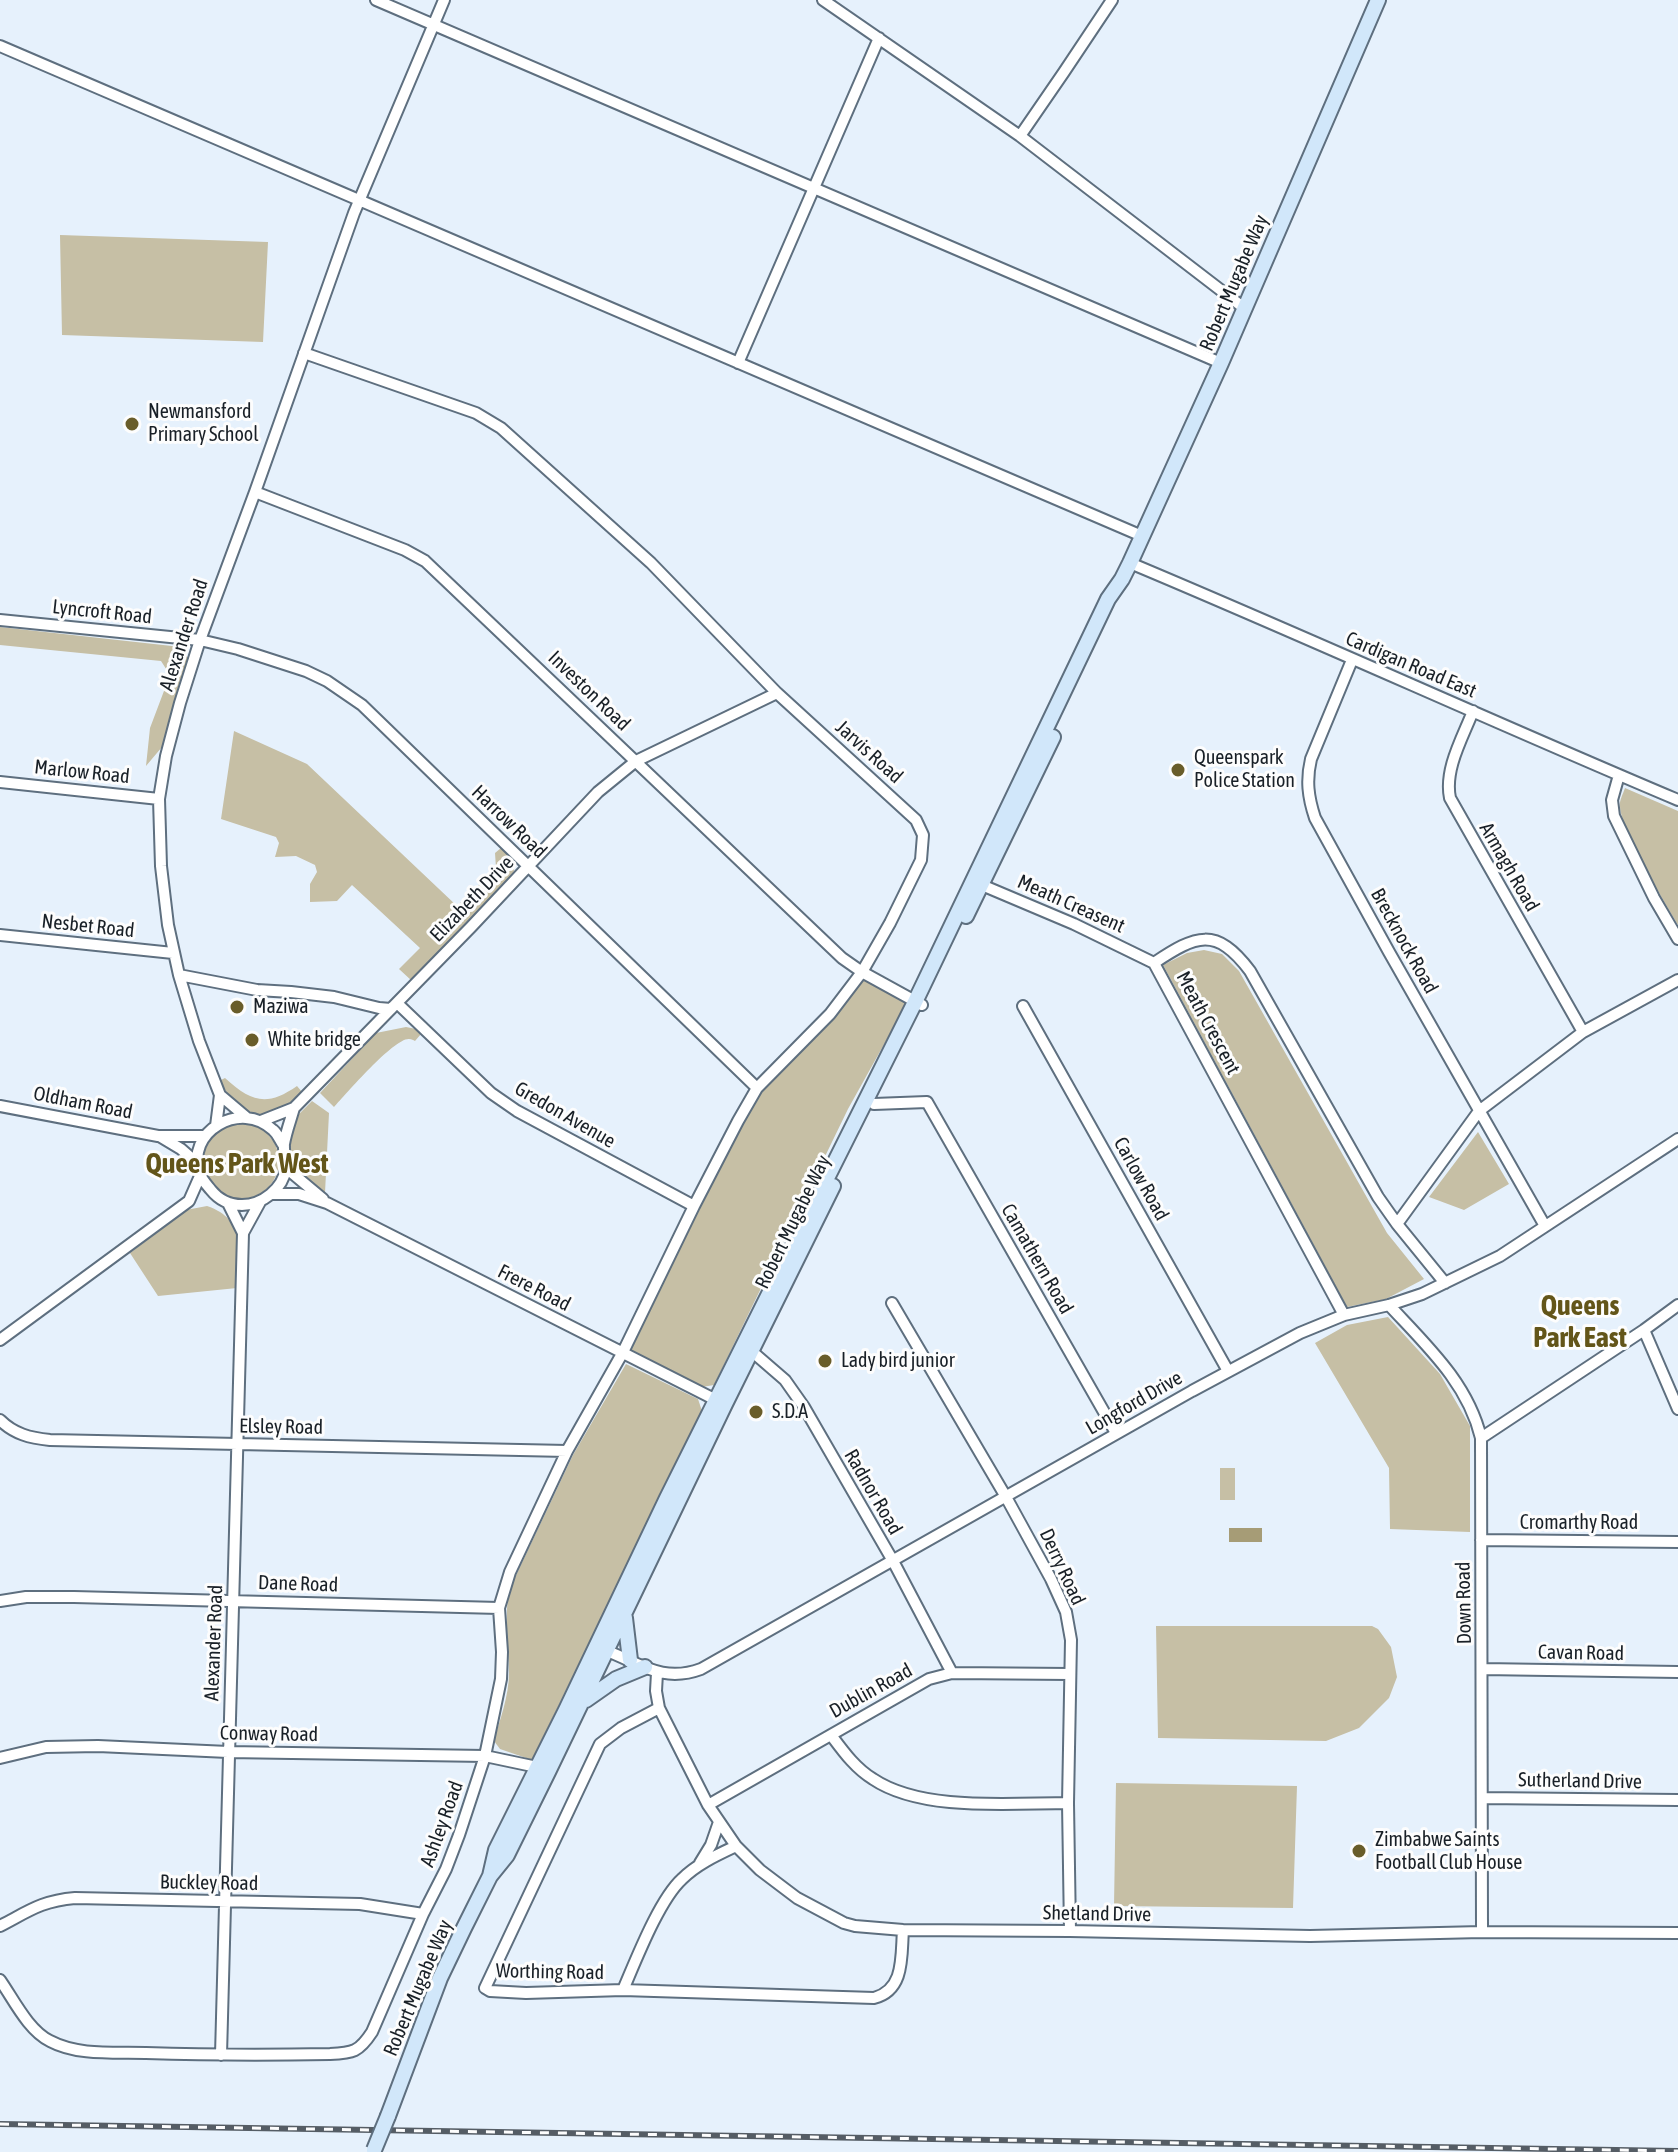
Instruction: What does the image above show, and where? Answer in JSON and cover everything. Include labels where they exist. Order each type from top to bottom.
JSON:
[{"type":"main road","name":"Robert Mugabe Way","points":[[748,1348],[976,883],[1093,653],[1116,602],[1122,579],[1221,363],[1378,0]]},
{"type":"main road","name":"Robert Mugabe Way","points":[[490,1876],[496,1850],[583,1673],[619,1612],[720,1402],[874,1104],[918,1004]]},
{"type":"main road","name":"Robert Mugabe Way","points":[[374,2151],[440,1978],[490,1876],[507,1855],[583,1702],[607,1651],[619,1612]]},
{"type":"main road","points":[[619,1612],[630,1660]]},
{"type":"main road","points":[[583,1702],[616,1679],[651,1670]]},
{"type":"street","points":[[376,0],[1221,363]]},
{"type":"street","name":"Alexander Road","points":[[246,1117],[220,1095],[199,1041],[173,953],[161,866],[159,799],[166,756],[200,640],[359,199],[444,0]]},
{"type":"street","points":[[823,0],[1020,136],[1244,308]]},
{"type":"street","points":[[1020,136],[1112,0]]},
{"type":"street","points":[[738,363],[879,38]]},
{"type":"street","points":[[0,46],[1142,536]]},
{"type":"street","name":"Jarvis Road","points":[[304,353],[476,413],[501,428],[651,563],[777,693],[916,820],[921,829],[921,860],[890,923],[862,972],[830,1014],[757,1088],[694,1206],[623,1352]]},
{"type":"street","name":"Investon Road","points":[[255,492],[405,550],[425,561],[842,958],[918,1004]]},
{"type":"street","name":"Cardigan Road East","points":[[1130,563],[1678,800]]},
{"type":"street","name":"Lyncroft Road","points":[[0,620],[200,640]]},
{"type":"street","name":"Harrow Road","points":[[200,640],[306,671],[362,705],[757,1088]]},
{"type":"street","name":"Brecknock Road","points":[[1352,660],[1311,759],[1307,774],[1310,804],[1382,939],[1545,1226]]},
{"type":"street","name":"Elizabeth Drive","points":[[261,1121],[294,1108],[598,792],[636,761],[777,693]]},
{"type":"street","name":"Armagh Road","points":[[1473,711],[1453,763],[1449,779],[1450,798],[1583,1032]]},
{"type":"street","points":[[1619,775],[1612,800],[1614,816],[1678,939]]},
{"type":"street","name":"Marlow Road","points":[[0,782],[159,799]]},
{"type":"street","name":"Meath Creasent","points":[[976,883],[1074,924],[1154,963]]},
{"type":"street","name":"Nesbet Road","points":[[0,935],[173,953]]},
{"type":"street","name":"Meath Crescent","points":[[1344,1315],[1154,963],[1190,941],[1215,941],[1239,956],[1397,1224],[1445,1283]]},
{"type":"street","points":[[179,975],[257,990],[334,997],[379,1008],[394,1006]]},
{"type":"street","points":[[1397,1224],[1479,1111],[1583,1032],[1678,980]]},
{"type":"street","name":"Gredon Avenue","points":[[394,1006],[491,1093],[517,1111],[694,1206]]},
{"type":"street","name":"Carlow Road","points":[[1023,1006],[1228,1371]]},
{"type":"street","name":"Alexander Road","points":[[216,1126],[220,1095]]},
{"type":"street","name":"Camathern Road","points":[[874,1104],[927,1102],[1116,1433]]},
{"type":"street","name":"Oldham Road","points":[[0,1106],[158,1136],[205,1136]]},
{"type":"street","name":"Elizabeth Drive","points":[[284,1146],[294,1108]]},
{"type":"street","points":[[235,1117],[246,1117],[261,1121],[275,1131],[284,1146],[286,1168],[272,1194],[260,1202],[244,1205],[228,1203],[217,1197],[200,1176],[198,1164],[199,1149],[205,1136],[216,1126],[235,1117]]},
{"type":"street","name":"Oldham Road","points":[[158,1136],[181,1149],[198,1164]]},
{"type":"street","name":"Longford Drive","points":[[607,1651],[651,1670],[673,1675],[701,1669],[1116,1433],[1310,1327],[1422,1294],[1500,1256],[1678,1139]]},
{"type":"street","name":"Frere Road","points":[[286,1168],[327,1203]]},
{"type":"street","points":[[189,1201],[200,1176]]},
{"type":"street","name":"Frere Road","points":[[272,1194],[299,1194],[327,1203],[720,1402]]},
{"type":"street","points":[[0,1340],[189,1201],[217,1197]]},
{"type":"street","name":"Alexander Road","points":[[221,2055],[243,1233],[260,1202]]},
{"type":"street","name":"Alexander Road","points":[[228,1203],[243,1233]]},
{"type":"street","name":"Derry Road","points":[[892,1303],[1006,1497],[1066,1612],[1071,1640],[1068,1803],[1070,1931]]},
{"type":"street","name":"Down Road","points":[[1389,1305],[1452,1376],[1476,1417],[1481,1438],[1482,1932]]},
{"type":"street","points":[[1481,1438],[1678,1305]]},
{"type":"street","points":[[1644,1330],[1678,1409]]},
{"type":"street","name":"Radnor Road","points":[[748,1348],[785,1380],[804,1407],[893,1561],[952,1673]]},
{"type":"street","name":"Ashley Road","points":[[0,1980],[36,2032],[62,2046],[89,2051],[221,2055],[347,2054],[358,2049],[372,2032],[446,1869],[485,1756],[501,1679],[499,1608],[510,1572],[567,1451],[623,1352]]},
{"type":"street","name":"Elsley Road","points":[[0,1420],[15,1432],[50,1440],[567,1451]]},
{"type":"street","name":"Cromarthy Road","points":[[1481,1540],[1678,1542]]},
{"type":"street","name":"Dane Road","points":[[0,1601],[26,1597],[74,1597],[499,1608]]},
{"type":"street","points":[[583,1673],[607,1651]]},
{"type":"street","name":"Cavan Road","points":[[1483,1669],[1678,1672]]},
{"type":"street","name":"Shetland Drive","points":[[651,1670],[659,1708],[708,1805],[736,1846],[760,1870],[797,1898],[855,1926],[903,1930],[1310,1936],[1482,1932],[1678,1933]]},
{"type":"street","name":"Dublin Road","points":[[708,1805],[917,1685],[939,1676],[952,1673],[1070,1674]]},
{"type":"street","name":"Worthing Road","points":[[659,1708],[608,1736],[593,1754],[485,1988],[526,1993],[623,1990],[879,1997],[891,1989],[898,1978],[903,1930]]},
{"type":"street","points":[[831,1735],[852,1762],[871,1778],[901,1794],[955,1802],[1068,1803]]},
{"type":"street","name":"Conway Road","points":[[0,1758],[46,1747],[98,1746],[228,1752],[485,1756],[537,1767]]},
{"type":"street","name":"Sutherland Drive","points":[[1482,1798],[1678,1800]]},
{"type":"street","points":[[699,1865],[711,1845],[719,1822]]},
{"type":"street","points":[[623,1990],[674,1887],[699,1865],[736,1846]]},
{"type":"street","name":"Buckley Road","points":[[0,1926],[40,1904],[75,1898],[360,1904],[423,1914]]},
{"type":"shaded area","points":[[60,235],[268,242],[263,342],[62,335]]},
{"type":"shaded area","points":[[0,627],[181,647],[188,658],[162,747],[146,766],[150,728],[170,675],[161,661],[0,645]]},
{"type":"shaded area","points":[[234,731],[307,764],[457,906],[496,868],[495,853],[501,848],[514,864],[512,878],[412,981],[399,969],[420,948],[352,885],[337,901],[310,902],[310,884],[317,872],[315,865],[296,856],[275,857],[279,843],[276,837],[221,819]]},
{"type":"shaded area","points":[[1625,788],[1678,811],[1678,925],[1627,831],[1620,804]]},
{"type":"shaded area","points":[[1204,950],[1222,954],[1239,971],[1387,1233],[1424,1279],[1386,1299],[1347,1307],[1163,965],[1187,953]]},
{"type":"shaded area","points":[[863,980],[907,1003],[848,1109],[714,1385],[702,1387],[631,1351],[631,1343],[741,1123],[761,1090],[834,1017]]},
{"type":"shaded area","points":[[406,1027],[416,1029],[421,1034],[415,1041],[409,1039],[393,1047],[334,1107],[320,1093],[376,1033]]},
{"type":"shaded area","points":[[225,1078],[251,1097],[260,1099],[277,1097],[297,1086],[302,1092],[278,1111],[253,1113],[229,1095],[221,1080]]},
{"type":"shaded area","points":[[312,1101],[329,1113],[325,1193],[293,1165],[289,1144],[298,1115]]},
{"type":"shaded area","points":[[241,1123],[255,1126],[268,1134],[276,1147],[279,1161],[276,1175],[268,1188],[255,1196],[241,1199],[227,1196],[214,1188],[206,1175],[203,1161],[206,1147],[214,1134],[227,1126]]},
{"type":"shaded area","points":[[1478,1132],[1509,1184],[1464,1210],[1429,1197]]},
{"type":"shaded area","points":[[207,1206],[220,1212],[235,1229],[237,1288],[158,1296],[130,1253],[186,1210]]},
{"type":"shaded area","points":[[1388,1317],[1440,1374],[1470,1426],[1470,1532],[1390,1529],[1389,1468],[1315,1343],[1347,1325]]},
{"type":"shaded area","points":[[626,1364],[698,1399],[702,1411],[532,1760],[500,1749],[494,1741],[509,1682],[509,1590],[573,1455]]},
{"type":"shaded area","points":[[1220,1468],[1235,1468],[1235,1500],[1220,1500]]},
{"type":"shaded area","points":[[1229,1528],[1262,1528],[1262,1542],[1229,1542]]},
{"type":"shaded area","points":[[1156,1626],[1372,1626],[1378,1629],[1391,1647],[1397,1677],[1389,1698],[1359,1728],[1326,1741],[1158,1738]]},
{"type":"shaded area","points":[[1116,1783],[1297,1786],[1293,1908],[1114,1906]]},
{"type":"railway","points":[[0,2124],[1678,2151]]},
{"type":"place","name":"Newmansford Primary School","points":[[132,424]]},
{"type":"place","name":"Queenspark Police Station","points":[[1178,770]]},
{"type":"place","name":"Maziwa","points":[[237,1007]]},
{"type":"place","name":"White bridge","points":[[252,1040]]},
{"type":"place","name":"Lady bird junior","points":[[825,1361]]},
{"type":"place","name":"S.D.A","points":[[756,1412]]},
{"type":"place","name":"Zimbabwe Saints Football Club House","points":[[1359,1851]]},
{"type":"district","name":"Queens Park West","points":[[237,1164]]},
{"type":"district","name":"Queens Park East","points":[[1580,1322]]}]
